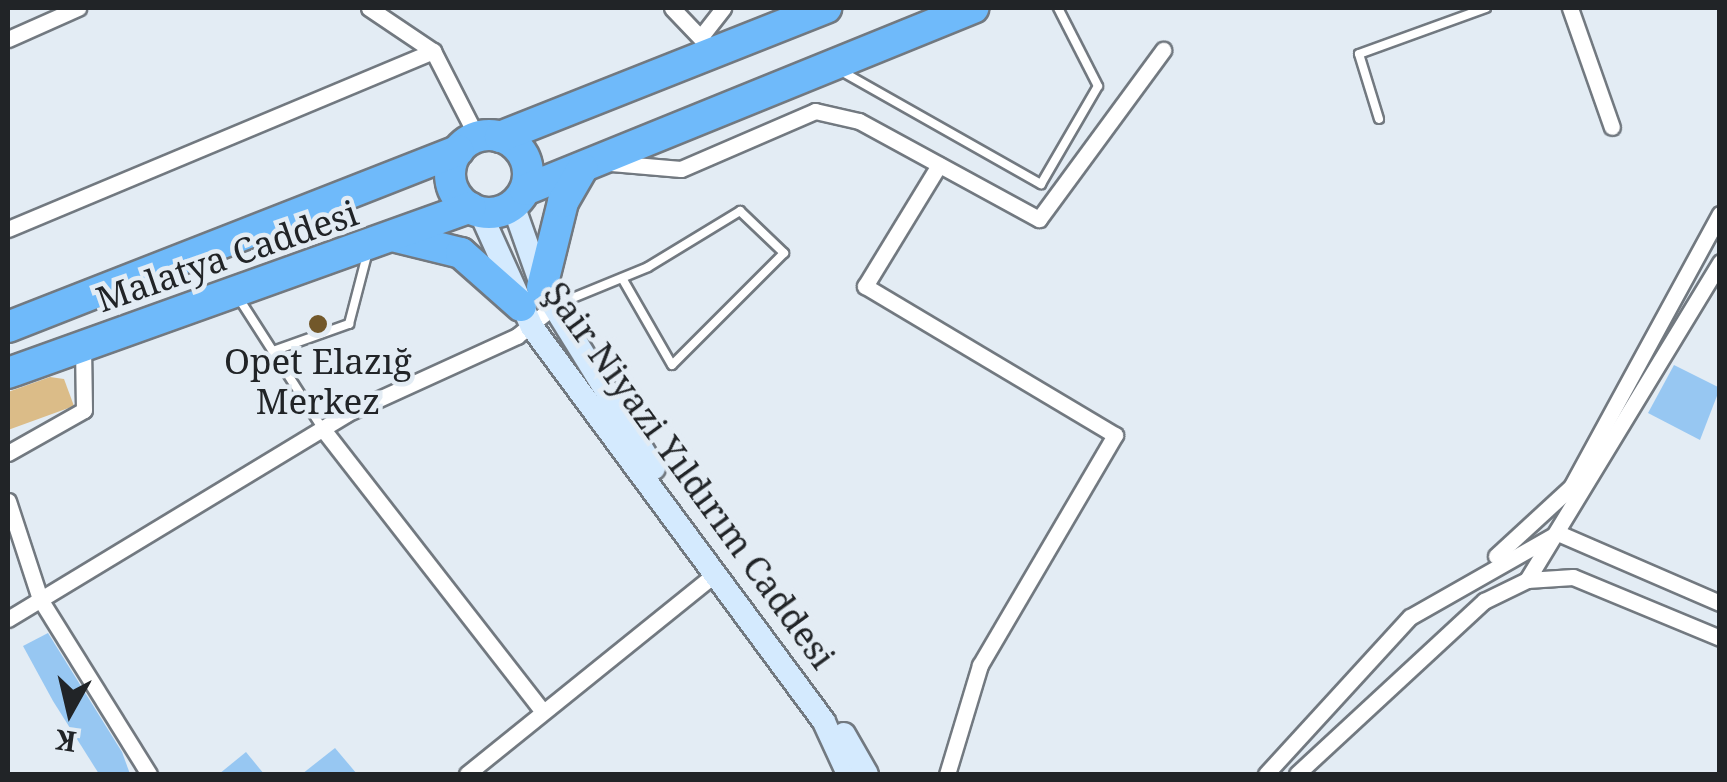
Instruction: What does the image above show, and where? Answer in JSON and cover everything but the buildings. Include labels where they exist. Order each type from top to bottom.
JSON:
[{"type":"highway","name":"Malatya Caddesi","points":[[8,326],[479,141],[710,44],[826,8]]},
{"type":"highway","points":[[519,198],[590,165],[974,8]]},
{"type":"highway","points":[[475,210],[451,181],[479,141],[527,164],[519,198]]},
{"type":"highway","points":[[383,242],[462,253],[537,306],[563,202],[590,165]]},
{"type":"highway","name":"Malatya Caddesi","points":[[8,373],[519,198]]},
{"type":"street","points":[[8,39],[78,8]]},
{"type":"street","points":[[369,8],[432,51],[479,141]]},
{"type":"street","points":[[672,8],[710,44],[724,8]]},
{"type":"street","points":[[1570,8],[1612,127]]},
{"type":"street","points":[[590,165],[681,169],[815,111],[859,121],[1039,220],[1164,50]]},
{"type":"street","points":[[8,229],[432,51]]},
{"type":"street","points":[[939,165],[866,286],[1115,435],[980,666],[947,774]]},
{"type":"street","points":[[519,198],[537,306],[867,774]]},
{"type":"street","name":"Şair Niyazi Yıldırım Caddesi","points":[[475,210],[716,573],[824,722],[848,774]]},
{"type":"street","points":[[1482,569],[1570,487],[1720,214]]},
{"type":"street","points":[[1527,580],[1720,262]]},
{"type":"street","points":[[8,619],[322,428],[537,306]]},
{"type":"street","points":[[8,453],[84,410],[83,346]]},
{"type":"street","points":[[322,428],[540,707]]},
{"type":"street","points":[[8,501],[40,600],[149,774]]},
{"type":"street","points":[[1266,774],[1410,617],[1482,569],[1558,534],[1720,603]]},
{"type":"street","points":[[467,774],[540,707],[716,573]]},
{"type":"street","points":[[1297,774],[1484,601],[1527,580],[1573,577],[1720,638]]},
{"type":"lane","points":[[831,66],[1041,184],[1098,86],[1058,8]]},
{"type":"lane","points":[[1380,119],[1359,54],[1486,8]]},
{"type":"lane","points":[[537,306],[622,278],[740,211],[784,253],[672,365],[622,278]]},
{"type":"lane","points":[[274,351],[349,324],[383,242]]},
{"type":"lane","points":[[236,293],[322,428]]},
{"type":"shaded area","points":[[50,377],[64,379],[74,406],[8,430],[8,392]]},
{"type":"place","name":"Opet Elazığ Merkez","points":[[318,324]]}]
